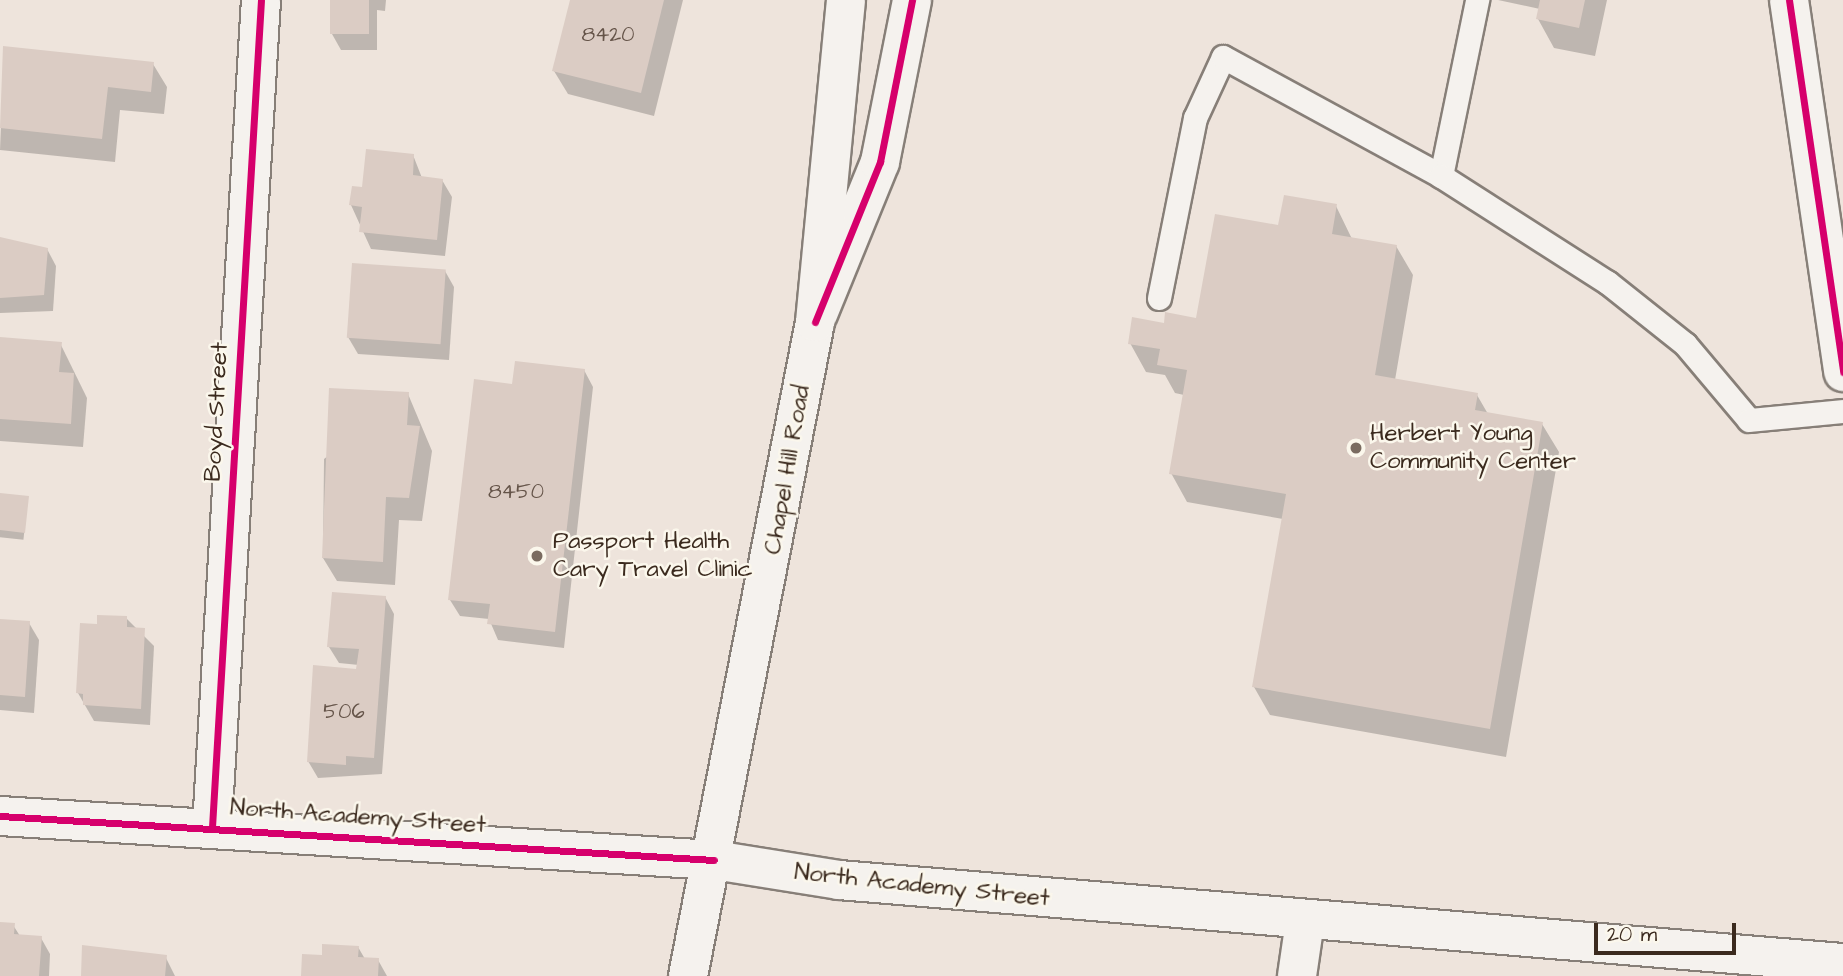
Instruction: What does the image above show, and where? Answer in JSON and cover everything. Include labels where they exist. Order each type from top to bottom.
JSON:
[{"type":"street","name":"Boyd Street","points":[[212,827],[261,0]]},
{"type":"street","name":"Chapel Hill Road","points":[[688,976],[714,860],[815,322],[846,0]]},
{"type":"street","points":[[815,322],[880,162],[912,0]]},
{"type":"street","points":[[1788,0],[1843,372]]},
{"type":"street","name":"North Academy Street","points":[[0,816],[714,860],[839,880],[1304,921],[1843,963]]},
{"type":"street","points":[[1297,976],[1304,921]]},
{"type":"lane","points":[[1441,176],[1477,0]]},
{"type":"lane","points":[[1159,298],[1195,118],[1223,57],[1441,176],[1607,282],[1685,344],[1749,420],[1843,411]]},
{"type":"building","points":[[330,0],[369,0],[369,34],[330,34]]},
{"type":"building","points":[[570,0],[664,0],[641,93],[552,71]]},
{"type":"building","points":[[1540,0],[1585,0],[1579,28],[1536,19]]},
{"type":"building","points":[[3,46],[154,62],[151,92],[108,87],[102,139],[0,128]]},
{"type":"building","points":[[366,149],[414,154],[413,175],[443,179],[437,240],[359,232],[362,207],[349,205],[352,186],[362,187]]},
{"type":"building","name":"Herbert Young Community Center","points":[[1284,195],[1337,204],[1332,234],[1397,245],[1375,375],[1478,393],[1475,410],[1543,422],[1490,729],[1252,687],[1286,494],[1169,474],[1187,370],[1157,365],[1160,349],[1128,344],[1132,317],[1164,323],[1165,312],[1196,318],[1215,214],[1278,225]]},
{"type":"building","points":[[0,237],[48,248],[44,295],[0,298]]},
{"type":"building","points":[[352,263],[446,270],[441,344],[347,338]]},
{"type":"building","points":[[0,337],[62,342],[59,372],[74,373],[71,424],[0,419]]},
{"type":"building","points":[[515,361],[585,369],[555,632],[487,624],[490,604],[448,600],[474,379],[512,384]]},
{"type":"building","points":[[329,388],[409,392],[407,425],[420,426],[409,498],[386,497],[383,562],[322,558]]},
{"type":"building","points":[[0,493],[29,496],[25,533],[0,530]]},
{"type":"building","points":[[332,592],[386,596],[374,758],[346,756],[346,765],[307,762],[313,665],[356,669],[359,649],[327,647]]},
{"type":"building","points":[[97,615],[127,616],[127,627],[145,628],[141,709],[83,705],[83,694],[76,693],[80,623],[97,624]]},
{"type":"building","points":[[0,619],[30,621],[25,697],[0,695]]},
{"type":"building","points":[[0,922],[15,923],[14,934],[42,936],[39,976],[0,976]]},
{"type":"building","points":[[322,944],[359,946],[358,957],[379,958],[378,976],[301,976],[302,954],[322,955]]},
{"type":"building","points":[[82,945],[167,955],[165,976],[81,976]]},
{"type":"cycle path","points":[[212,827],[261,0]]},
{"type":"cycle path","points":[[815,322],[880,162],[912,0]]},
{"type":"cycle path","points":[[1789,0],[1843,372]]},
{"type":"cycle path","points":[[0,816],[714,860]]},
{"type":"place","name":"Herbert Young Community Center","points":[[1356,448]]},
{"type":"place","name":"Passport Health Cary Travel Clinic","points":[[537,556]]}]
